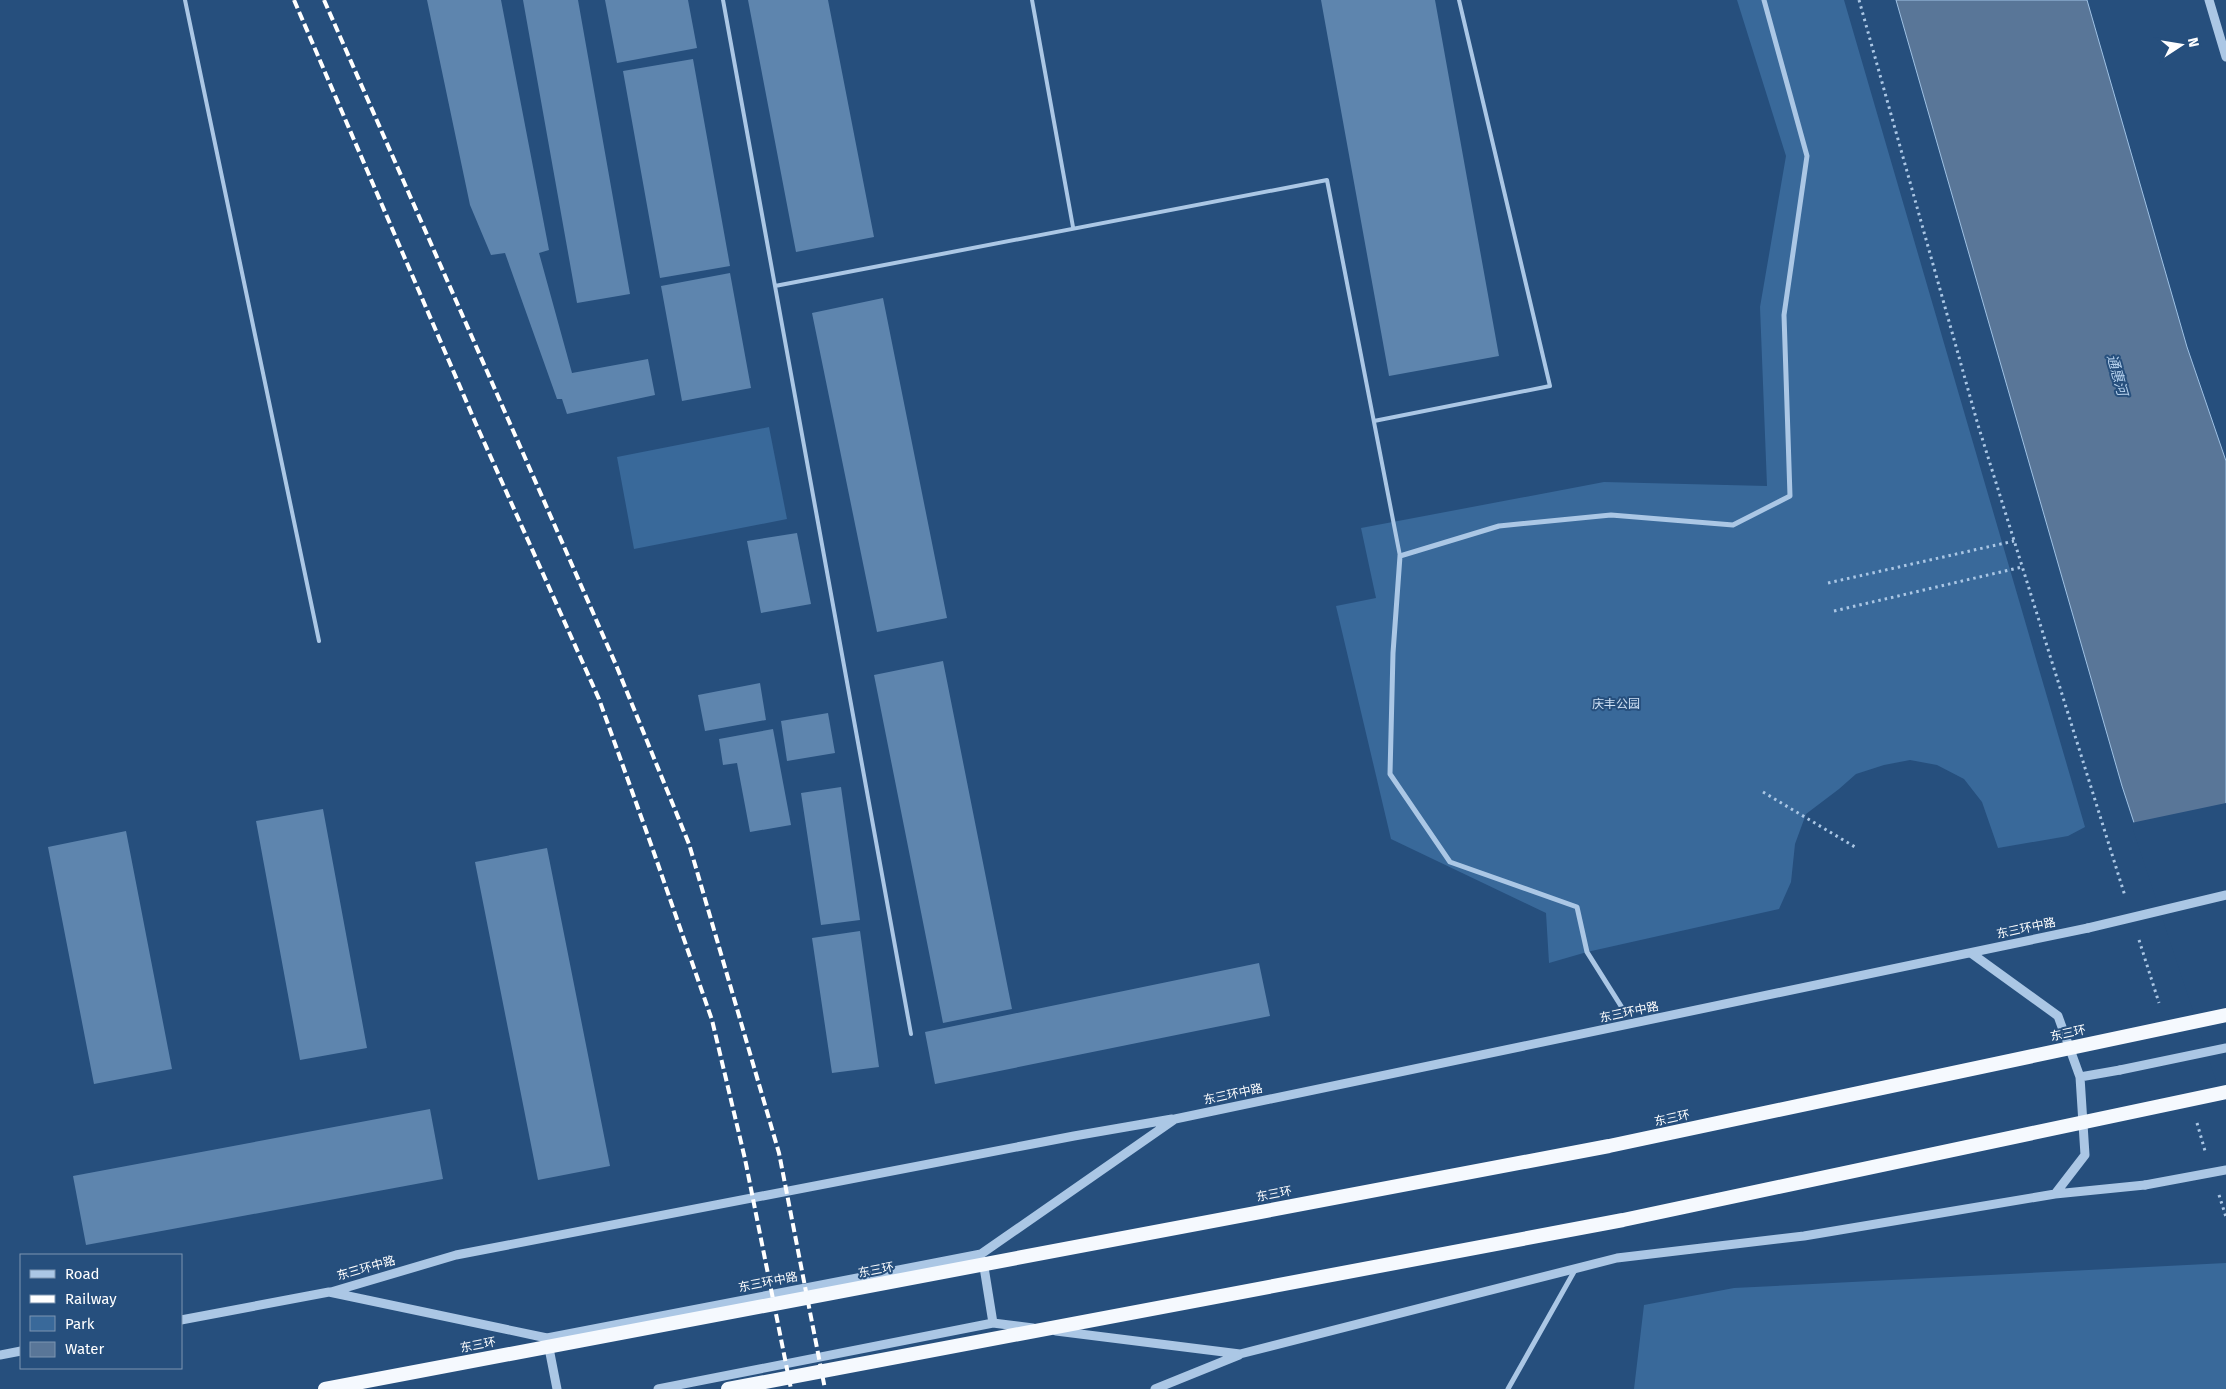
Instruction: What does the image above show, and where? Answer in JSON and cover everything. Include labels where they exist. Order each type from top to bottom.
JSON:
[{"type":"highway","name":"东三环","points":[[326,1389],[1609,1146],[2226,1015]]},
{"type":"highway","points":[[728,1389],[1624,1220],[2226,1092]]},
{"type":"street","points":[[1621,1006],[1587,952],[1576,907],[1450,862],[1390,774],[1393,653],[1400,556],[1499,526],[1611,515],[1732,525],[1790,496],[1784,315],[1807,156],[1764,0]]},
{"type":"street","points":[[2208,0],[2226,57]]},
{"type":"street","name":"东三环中路","points":[[182,1320],[329,1292],[456,1255],[1074,1136],[1175,1119],[1971,953],[2088,928],[2226,895]]},
{"type":"street","points":[[1971,953],[2058,1016],[2080,1077],[2085,1155],[2055,1194]]},
{"type":"street","points":[[2080,1077],[2226,1048]]},
{"type":"street","name":"东三环中路","points":[[329,1292],[547,1338],[981,1254],[1175,1119]]},
{"type":"street","points":[[1155,1389],[1240,1354],[1617,1258],[1804,1236],[2055,1194],[2145,1185],[2226,1170]]},
{"type":"street","points":[[981,1254],[994,1323]]},
{"type":"street","points":[[1508,1389],[1576,1268]]},
{"type":"street","points":[[658,1389],[994,1323],[1240,1354]]},
{"type":"street","points":[[547,1338],[557,1389]]},
{"type":"street","points":[[0,1355],[20,1351]]},
{"type":"lane","points":[[185,0],[319,641]]},
{"type":"lane","points":[[723,0],[912,1034]]},
{"type":"lane","points":[[1032,0],[1074,227]]},
{"type":"lane","points":[[1374,421],[1550,386],[1459,0]]},
{"type":"lane","points":[[776,286],[1074,227],[1327,180],[1400,556]]},
{"type":"path","points":[[1859,0],[1978,425],[2126,897]]},
{"type":"path","points":[[1828,583],[2014,541]]},
{"type":"path","points":[[1834,611],[2022,567]]},
{"type":"path","points":[[1763,792],[1855,847]]},
{"type":"path","points":[[2137,935],[2161,1010]]},
{"type":"path","points":[[2194,1114],[2208,1161]]},
{"type":"path","points":[[2217,1189],[2226,1217]]},
{"type":"green space","name":"庆丰公园","points":[[1737,0],[1844,0],[2085,827],[2068,836],[1998,848],[1982,802],[1964,779],[1937,765],[1910,760],[1884,765],[1856,774],[1806,814],[1795,844],[1791,882],[1779,909],[1587,952],[1549,963],[1546,913],[1391,839],[1336,606],[1376,598],[1361,528],[1604,482],[1767,486],[1760,307],[1786,156]]},
{"type":"green space","points":[[769,427],[787,519],[634,549],[617,457]]},
{"type":"green space","points":[[2226,1263],[2226,1389],[1634,1389],[1644,1305],[1734,1288]]},
{"type":"water","name":"通惠河","points":[[1896,0],[2087,0],[2187,347],[2226,461],[2226,1104],[2122,786]]},
{"type":"pier","points":[[2226,803],[2226,1107],[2131,823]]},
{"type":"building","points":[[427,0],[501,0],[549,250],[539,253],[572,373],[648,359],[655,395],[567,414],[562,399],[557,399],[505,253],[491,255],[470,205]]},
{"type":"building","points":[[523,0],[578,0],[630,294],[577,303]]},
{"type":"building","points":[[605,0],[688,0],[697,48],[617,63]]},
{"type":"building","points":[[748,0],[828,0],[874,237],[796,252]]},
{"type":"building","points":[[1321,0],[1435,0],[1499,356],[1389,376]]},
{"type":"building","points":[[693,59],[730,266],[660,278],[623,71]]},
{"type":"building","points":[[730,273],[751,388],[682,401],[661,286]]},
{"type":"building","points":[[883,298],[947,618],[877,632],[812,313]]},
{"type":"building","points":[[797,533],[811,604],[761,613],[747,541]]},
{"type":"building","points":[[943,661],[1012,1009],[943,1023],[874,675]]},
{"type":"building","points":[[760,683],[766,720],[705,731],[698,695]]},
{"type":"building","points":[[828,713],[835,753],[787,761],[781,721]]},
{"type":"building","points":[[773,729],[791,825],[750,832],[737,763],[723,765],[719,739]]},
{"type":"building","points":[[841,787],[860,920],[821,925],[801,793]]},
{"type":"building","points":[[323,809],[367,1048],[300,1060],[256,821]]},
{"type":"building","points":[[126,831],[172,1069],[94,1084],[48,847]]},
{"type":"building","points":[[547,848],[610,1166],[538,1180],[475,862]]},
{"type":"building","points":[[860,931],[879,1067],[832,1073],[812,938]]},
{"type":"building","points":[[1259,963],[1270,1016],[935,1084],[925,1032]]},
{"type":"building","points":[[430,1109],[443,1179],[86,1245],[73,1176]]},
{"type":"railway","points":[[294,0],[476,424],[599,699],[712,1020],[745,1159],[791,1389]]},
{"type":"railway","points":[[324,0],[616,665],[689,844],[779,1153],[825,1389]]}]
